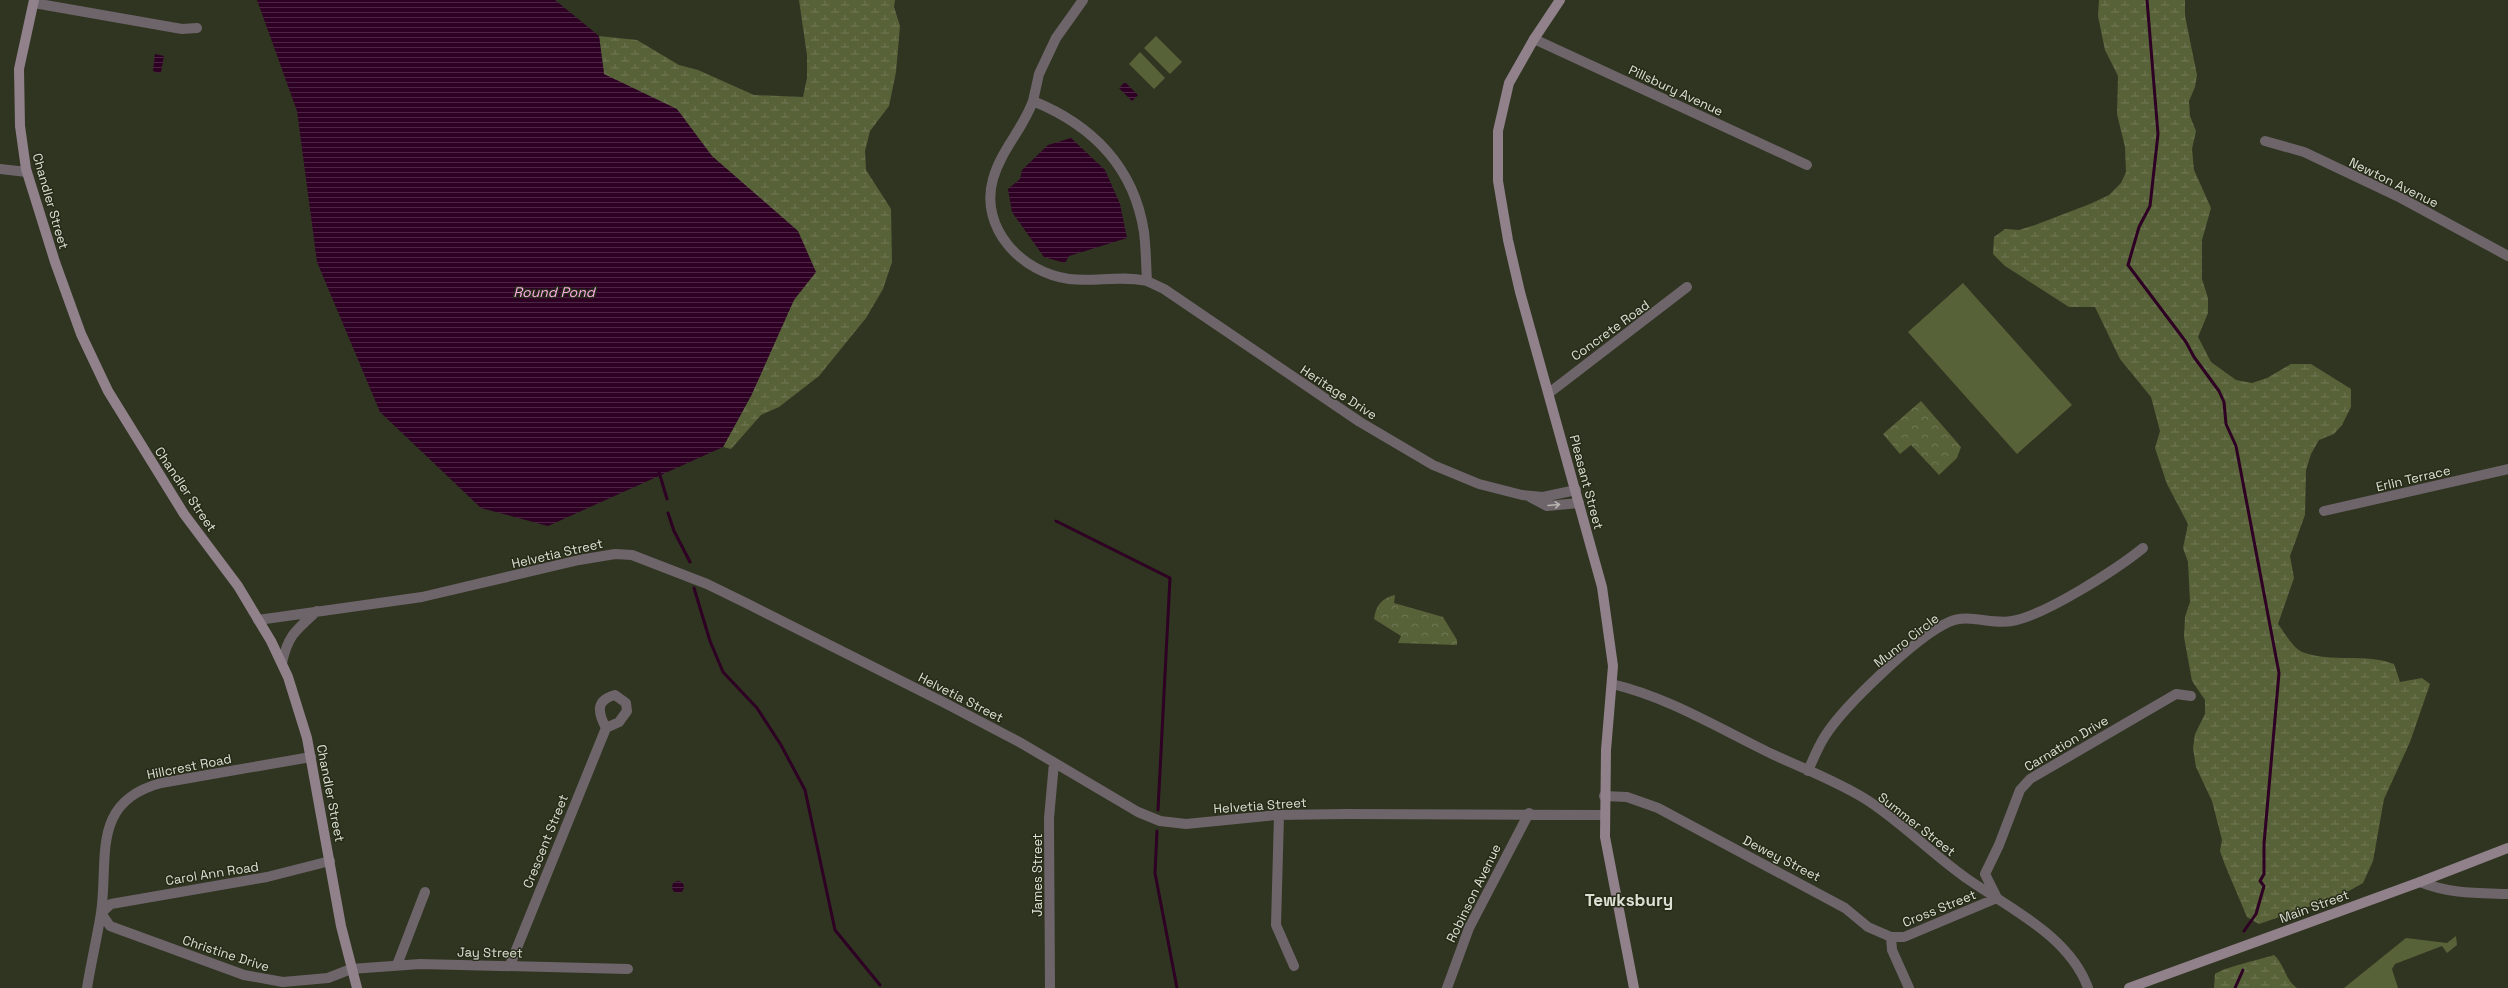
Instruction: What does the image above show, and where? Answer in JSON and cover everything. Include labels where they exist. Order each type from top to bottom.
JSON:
[{"type":"main road","name":"Pleasant Street","points":[[1560,0],[1534,40],[1509,83],[1502,106],[1498,131],[1498,162],[1503,213],[1510,253],[1602,587],[1612,658],[1612,684],[1604,814],[1607,851],[1634,988]]},
{"type":"main road","name":"Chandler Street","points":[[34,2],[22,48],[18,86],[20,126],[26,172],[55,262],[81,334],[108,390],[184,514],[238,586],[282,663],[295,695],[311,757],[351,969],[357,988]]},
{"type":"main road","name":"Main Street","points":[[2129,988],[2420,882],[2508,848]]},
{"type":"street","name":"Heritage Drive","points":[[1083,0],[1056,38],[1039,74],[1033,101],[1026,117],[1006,148],[993,180],[990,196],[992,212],[998,233],[1014,253],[1037,269],[1053,276],[1081,279],[1123,277],[1147,281],[1164,289],[1312,391],[1403,448],[1466,479],[1502,491],[1530,497],[1547,506],[1579,503]]},
{"type":"street","points":[[34,2],[182,29],[197,28]]},
{"type":"street","name":"Pillsbury Avenue","points":[[1534,40],[1807,165]]},
{"type":"street","points":[[1033,101],[1077,123],[1096,138],[1117,164],[1139,214],[1144,231],[1147,281]]},
{"type":"street","name":"Newton Avenue","points":[[2265,141],[2304,152],[2401,198],[2508,256]]},
{"type":"street","points":[[0,169],[26,172]]},
{"type":"street","name":"Concrete Road","points":[[1548,393],[1687,287]]},
{"type":"street","name":"Erlin Terrace","points":[[2324,511],[2508,469]]},
{"type":"street","name":"Heritage Drive","points":[[1530,497],[1576,490]]},
{"type":"street","name":"Munro Circle","points":[[1808,771],[1825,736],[1837,720],[1883,673],[1932,632],[1950,621],[2011,622],[2029,616],[2119,567],[2144,548]]},
{"type":"street","name":"Helvetia Street","points":[[258,620],[455,590],[578,560],[615,554],[632,555],[714,587],[943,702],[1054,763],[1138,812],[1160,821],[1186,824],[1279,815],[1529,813],[1604,814]]},
{"type":"street","points":[[282,663],[286,643],[296,630],[317,611]]},
{"type":"street","name":"Summer Street","points":[[1612,684],[1632,689],[1652,697],[1808,771],[1837,783],[1866,800],[1895,820],[1951,867],[1997,898],[2055,941],[2073,962],[2088,988]]},
{"type":"street","name":"Carnation Drive","points":[[1997,898],[1985,874],[2023,784],[2065,757],[2176,694],[2191,696]]},
{"type":"street","name":"Crescent Street","points":[[510,965],[606,728]]},
{"type":"street","name":"Hillcrest Road","points":[[87,988],[101,913],[103,856],[107,829],[123,803],[144,787],[311,757]]},
{"type":"street","name":"James Street","points":[[1050,988],[1049,818],[1054,763]]},
{"type":"street","name":"Dewey Street","points":[[1604,796],[1628,798],[1658,808],[1825,896],[1854,913],[1868,927],[1891,937]]},
{"type":"street","name":"Robinson Avenue","points":[[1448,988],[1469,928],[1529,813]]},
{"type":"street","points":[[1279,815],[1276,925],[1294,966]]},
{"type":"street","name":"Carol Ann Road","points":[[101,913],[111,904],[268,877],[330,861]]},
{"type":"street","points":[[2420,882],[2441,890],[2458,893],[2508,894]]},
{"type":"street","points":[[397,966],[425,892]]},
{"type":"street","name":"Cross Street","points":[[1891,937],[1904,937],[1997,898]]},
{"type":"street","name":"Christine Drive","points":[[101,913],[110,926],[198,959],[266,981],[303,982],[328,978],[351,969]]},
{"type":"street","points":[[1891,937],[1892,950],[1909,988]]},
{"type":"street","name":"Jay Street","points":[[351,969],[434,964],[628,969]]},
{"type":"green space","points":[[799,0],[895,0],[894,7],[900,26],[896,72],[889,106],[870,131],[865,151],[866,170],[891,209],[892,262],[883,289],[866,318],[819,376],[779,407],[761,415],[731,449],[723,447],[752,394],[604,74],[599,36],[637,40],[679,65],[698,70],[754,95],[803,97],[807,78],[807,55]]},
{"type":"green space","points":[[2099,0],[2185,0],[2185,16],[2197,75],[2195,87],[2189,101],[2190,116],[2196,131],[2192,149],[2194,170],[2211,208],[2202,240],[2202,279],[2208,298],[2208,313],[2198,337],[2211,362],[2236,380],[2252,383],[2267,378],[2291,364],[2311,364],[2351,389],[2351,407],[2342,425],[2334,434],[2319,440],[2311,454],[2306,470],[2305,515],[2290,556],[2294,578],[2278,624],[2292,643],[2302,652],[2325,657],[2360,658],[2383,661],[2394,664],[2400,682],[2422,678],[2430,684],[2410,742],[2384,799],[2373,861],[2363,883],[2340,896],[2259,924],[2247,917],[2225,865],[2220,851],[2222,840],[2212,801],[2196,767],[2193,748],[2195,734],[2205,714],[2205,700],[2192,681],[2184,637],[2185,617],[2190,602],[2188,562],[2183,548],[2188,524],[2167,484],[2155,448],[2160,431],[2151,397],[2120,359],[2095,307],[2069,307],[2005,266],[1993,254],[1994,237],[2005,229],[2019,230],[2090,204],[2109,195],[2121,183],[2126,172],[2125,147],[2117,114],[2118,76],[2105,50],[2098,16]]},
{"type":"green space","points":[[1156,36],[1182,62],[1170,74],[1144,48]]},
{"type":"green space","points":[[1140,52],[1165,78],[1154,89],[1129,64]]},
{"type":"green space","points":[[1963,283],[2072,405],[2017,454],[1908,332]]},
{"type":"green space","points":[[1921,401],[1961,447],[1957,458],[1939,475],[1911,445],[1900,454],[1883,434]]},
{"type":"green space","points":[[1395,595],[1394,603],[1443,617],[1457,640],[1457,645],[1398,643],[1401,636],[1374,619],[1376,610],[1380,603],[1383,600]]},
{"type":"green space","points":[[2456,936],[2457,945],[2447,953],[2442,946],[2395,964],[2392,969],[2398,988],[2344,988],[2406,938],[2447,943]]},
{"type":"green space","points":[[2274,955],[2281,963],[2290,981],[2297,988],[2214,988],[2215,974],[2220,971]]},
{"type":"water","name":"Round Pond","points":[[257,0],[555,0],[599,36],[604,74],[677,109],[712,156],[798,231],[816,272],[794,300],[752,394],[723,447],[548,526],[481,508],[380,412],[317,262],[297,111]]},
{"type":"water","points":[[155,54],[164,56],[161,72],[159,73],[153,71]]},
{"type":"water","points":[[1125,82],[1138,95],[1132,101],[1119,88]]},
{"type":"water","points":[[1071,138],[1105,170],[1120,204],[1127,238],[1069,256],[1065,263],[1044,257],[1012,212],[1008,189],[1020,179],[1022,170],[1048,145]]},
{"type":"water","points":[[676,881],[680,881],[684,887],[680,893],[676,893],[672,889],[672,885]]},
{"type":"waterway","points":[[2147,0],[2158,134],[2150,206],[2139,227],[2128,265],[2186,342],[2194,357],[2219,391],[2224,402],[2226,424],[2236,446],[2279,673],[2264,844],[2264,874],[2260,881],[2264,886],[2256,914],[2244,931]]},
{"type":"waterway","points":[[659,472],[667,499]]},
{"type":"waterway","points":[[668,513],[674,531],[690,562]]},
{"type":"waterway","points":[[1056,521],[1170,578],[1158,810]]},
{"type":"waterway","points":[[694,588],[710,641],[723,672],[757,708],[781,745],[805,790],[835,930],[880,985]]},
{"type":"waterway","points":[[1157,831],[1155,873],[1177,988]]},
{"type":"waterway","points":[[2235,988],[2243,970]]},
{"type":"district","name":"Tewksbury","points":[[1629,900]]}]
